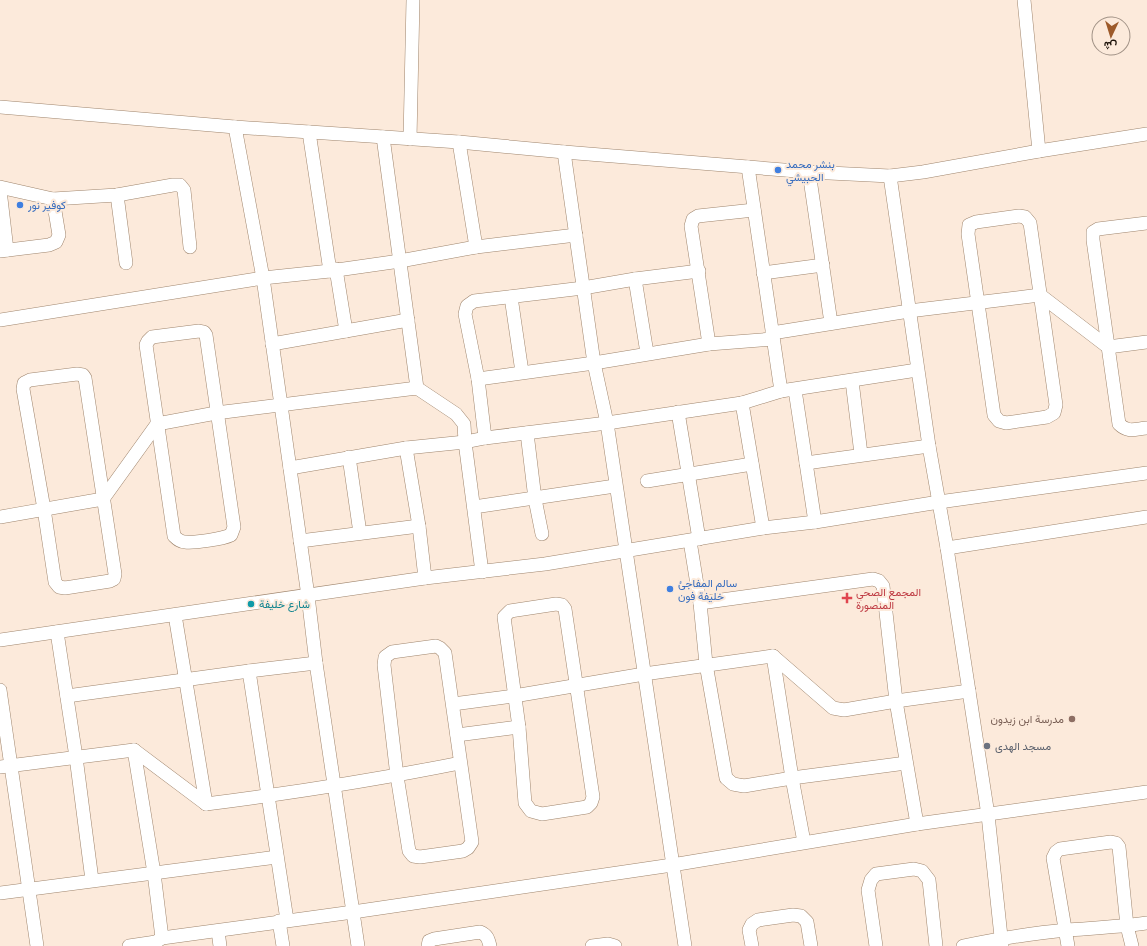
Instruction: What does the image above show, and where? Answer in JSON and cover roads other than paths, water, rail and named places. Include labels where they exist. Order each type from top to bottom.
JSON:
[{"type":"street","points":[[410,139],[413,0]]},
{"type":"street","points":[[1024,0],[1039,151]]},
{"type":"street","points":[[0,107],[235,127],[459,142],[809,172],[890,176],[922,172],[1039,151],[1147,134]]},
{"type":"street","points":[[235,127],[263,278],[308,596],[316,663],[358,946]]},
{"type":"street","points":[[309,132],[333,270],[346,331]]},
{"type":"street","points":[[383,137],[417,388]]},
{"type":"street","points":[[459,142],[476,247]]},
{"type":"street","points":[[564,152],[594,363],[607,423],[615,486],[685,946]]},
{"type":"street","points":[[748,167],[781,391]]},
{"type":"street","points":[[809,172],[831,323]]},
{"type":"street","points":[[890,176],[917,370],[947,548],[988,815],[1002,942]]},
{"type":"street","points":[[53,199],[59,235],[56,242],[49,245],[4,250],[0,189],[53,199],[117,195],[173,185],[180,185],[184,190],[190,247]]},
{"type":"street","points":[[117,195],[126,263]]},
{"type":"street","points":[[709,344],[691,226],[693,219],[698,216],[754,210]]},
{"type":"street","points":[[1019,216],[1025,217],[1030,223],[1056,405],[1054,413],[1047,417],[1006,423],[999,421],[994,415],[978,304],[968,234],[969,225],[983,221],[1019,216]]},
{"type":"street","points":[[1147,223],[1098,229],[1093,232],[1119,424],[1124,428],[1131,430],[1147,428]]},
{"type":"street","points":[[0,320],[263,278],[400,261],[476,247],[576,235]]},
{"type":"street","points":[[764,273],[823,264]]},
{"type":"street","points":[[485,438],[478,378],[465,314],[467,306],[474,301],[583,288],[636,279],[699,271]]},
{"type":"street","points":[[636,279],[647,353]]},
{"type":"street","points":[[478,378],[594,363],[647,353],[773,336],[831,323],[909,311],[978,304],[1040,295],[1108,347],[1147,342]]},
{"type":"street","points":[[511,297],[522,372]]},
{"type":"street","points":[[272,344],[408,320]]},
{"type":"street","points":[[199,331],[204,332],[206,335],[216,414],[234,528],[231,535],[225,538],[186,542],[180,541],[174,536],[157,424],[146,345],[148,341],[152,337],[199,331]]},
{"type":"street","points":[[290,468],[406,448],[466,442],[485,438],[607,423],[742,403],[781,391],[917,370]]},
{"type":"street","points":[[77,374],[83,375],[85,378],[103,499],[115,574],[114,579],[110,581],[65,588],[59,587],[55,582],[24,389],[24,384],[30,380],[77,374]]},
{"type":"street","points":[[852,381],[861,454]]},
{"type":"street","points":[[0,517],[44,508],[103,499],[157,424],[280,405],[417,388],[456,414],[464,424],[482,572]]},
{"type":"street","points":[[795,390],[815,522]]},
{"type":"street","points":[[742,403],[763,528]]},
{"type":"street","points":[[678,412],[688,475],[706,664],[726,778],[733,784],[744,786],[906,763]]},
{"type":"street","points":[[527,433],[542,534]]},
{"type":"street","points":[[806,463],[861,454],[929,446]]},
{"type":"street","points":[[406,448],[425,578]]},
{"type":"street","points":[[349,457],[360,533]]},
{"type":"street","points":[[647,481],[752,464]]},
{"type":"street","points":[[0,640],[425,578],[545,564],[763,528],[815,522],[939,502],[1147,473]]},
{"type":"street","points":[[474,507],[536,499],[615,486]]},
{"type":"street","points":[[947,548],[1147,517]]},
{"type":"street","points":[[300,541],[418,526]]},
{"type":"street","points":[[700,603],[873,579],[879,581],[883,586],[896,700],[917,824]]},
{"type":"street","points":[[556,604],[562,605],[565,609],[576,686],[593,797],[591,803],[587,807],[542,814],[531,811],[525,803],[519,727],[504,617],[510,611],[556,604]]},
{"type":"street","points":[[175,615],[206,804]]},
{"type":"street","points":[[57,632],[76,757],[92,880]]},
{"type":"street","points":[[436,646],[445,653],[457,735],[472,842],[463,852],[420,857],[413,856],[409,851],[397,776],[384,665],[385,657],[392,652],[436,646]]},
{"type":"street","points":[[453,704],[514,696],[706,664],[774,656],[833,708],[838,710],[896,700],[969,691]]},
{"type":"street","points":[[774,656],[792,778],[804,842]]},
{"type":"street","points":[[67,696],[316,663]]},
{"type":"street","points":[[249,671],[277,857],[283,921],[283,946]]},
{"type":"street","points":[[0,690],[6,766],[29,890],[37,946]]},
{"type":"street","points":[[457,735],[519,727]]},
{"type":"street","points":[[134,750],[154,873],[158,942]]},
{"type":"street","points":[[6,766],[134,750],[206,804],[334,787],[460,763]]},
{"type":"street","points":[[129,946],[283,921],[672,865],[917,824],[1147,792]]},
{"type":"street","points":[[1068,946],[1053,858],[1056,852],[1060,849],[1111,842],[1116,843],[1119,847],[1127,926],[1132,946]]},
{"type":"street","points":[[0,893],[277,857]]},
{"type":"street","points":[[876,946],[868,890],[871,880],[876,874],[914,869],[922,871],[929,880],[936,946]]},
{"type":"street","points":[[752,946],[749,930],[752,924],[758,920],[793,915],[801,916],[807,922],[811,946]]},
{"type":"street","points":[[963,946],[1002,942],[1066,930],[1127,926],[1147,923]]},
{"type":"street","points":[[218,931],[220,946]]},
{"type":"street","points":[[428,946],[430,941],[434,938],[480,932],[486,935],[490,946]]},
{"type":"street","points":[[592,946],[608,944],[615,946]]},
{"type":"place","name":"بنشر محمد الحبيشي","points":[[778,170]]},
{"type":"place","name":"كوفير نور","points":[[20,205]]},
{"type":"place","name":"سالم المفاجئ خليفة فون","points":[[670,589]]},
{"type":"place","name":"المجمع الصحي المنصورة","points":[[847,598]]},
{"type":"place","name":"شارع خليفة","points":[[251,604]]},
{"type":"place","name":"مدرسة ابن زيدون","points":[[1072,719]]},
{"type":"place","name":"مسجد الهدى","points":[[987,746]]}]
